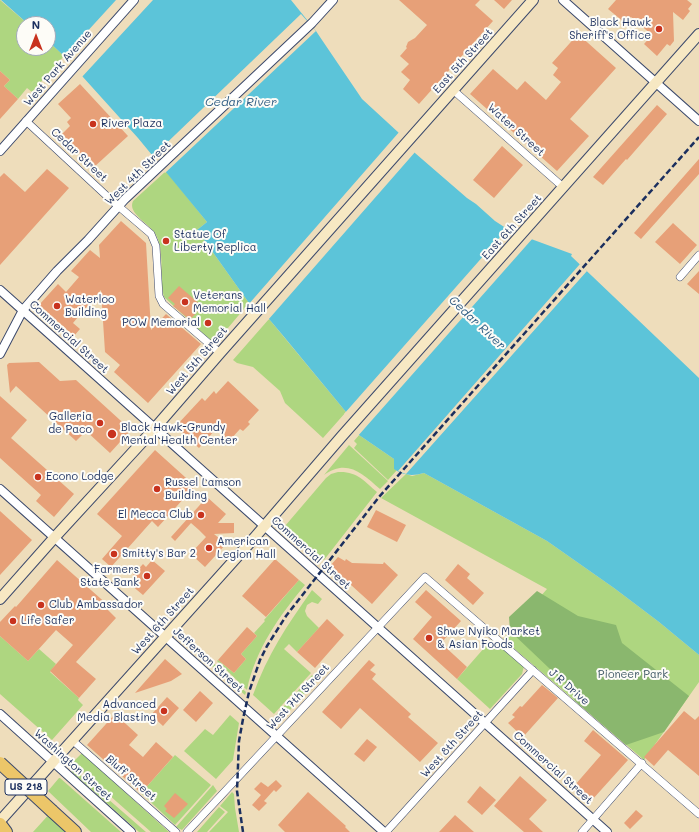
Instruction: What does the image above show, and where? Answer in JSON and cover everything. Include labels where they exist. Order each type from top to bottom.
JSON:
[{"type":"highway","name":"US 218","points":[[0,763],[75,832]]},
{"type":"highway","points":[[0,824],[6,832]]},
{"type":"main road","name":"East 5th Street","points":[[410,138],[533,0]]},
{"type":"main road","name":"East 6th Street","points":[[342,436],[699,34]]},
{"type":"main road","name":"West 5th Street","points":[[0,599],[155,428],[410,138]]},
{"type":"main road","name":"West 6th Street","points":[[0,821],[264,526],[342,436]]},
{"type":"street","name":"West Park Avenue","points":[[0,151],[134,0]]},
{"type":"street","name":"West 4th Street","points":[[0,354],[23,310],[57,271],[148,177],[312,24],[333,0]]},
{"type":"street","points":[[563,0],[699,121]]},
{"type":"street","name":"Water Street","points":[[453,90],[563,187]]},
{"type":"street","name":"Cedar Street","points":[[26,121],[151,234],[154,240],[159,296],[163,304],[220,353]]},
{"type":"street","points":[[680,277],[699,255]]},
{"type":"street","name":"Commercial Street","points":[[0,290],[607,832]]},
{"type":"street","name":"Jefferson Street","points":[[0,489],[385,832]]},
{"type":"street","name":"West 7th Street","points":[[187,832],[425,577]]},
{"type":"street","name":"J R Drive","points":[[425,577],[642,763],[699,814]]},
{"type":"street","name":"West 8th Street","points":[[385,832],[533,670]]},
{"type":"street","name":"Washington Street","points":[[0,714],[131,832]]},
{"type":"street","name":"Bluff Street","points":[[72,740],[176,832]]},
{"type":"street","points":[[582,832],[642,763]]},
{"type":"green space","points":[[0,0],[19,16],[16,16],[16,56],[56,56],[56,48],[64,56],[32,92],[27,88],[18,99],[4,86],[10,80],[0,71]]},
{"type":"green space","points":[[166,171],[207,222],[197,230],[249,303],[217,341],[211,341],[164,297],[159,242],[153,231],[133,210],[133,201]]},
{"type":"green space","points":[[269,319],[346,412],[323,438],[285,403],[280,391],[253,367],[237,363],[233,360]]},
{"type":"green space","points":[[359,435],[394,459],[394,468],[397,470],[388,480],[354,448],[357,444],[354,441]]},
{"type":"green space","points":[[349,445],[388,481],[380,489],[361,473],[347,468],[332,470],[324,475]]},
{"type":"green space","points":[[345,472],[355,475],[377,492],[324,560],[285,526],[326,478],[331,474]]},
{"type":"green space","name":"Pioneer Park","points":[[424,473],[547,541],[614,588],[699,655],[699,682],[644,760],[503,639],[547,589],[381,498],[406,474],[412,476]]},
{"type":"green space","points":[[299,580],[305,585],[287,608],[262,647],[247,690],[217,661],[218,660],[234,673],[246,659],[241,654],[257,636],[254,633]]},
{"type":"green space","points":[[312,590],[322,599],[318,604],[312,602],[307,605],[305,611],[307,616],[319,628],[297,652],[289,644],[284,649],[311,673],[274,714],[253,695],[271,653]]},
{"type":"green space","points":[[537,591],[578,616],[616,625],[622,643],[689,696],[664,732],[626,745],[575,701],[570,688],[510,631],[509,617]]},
{"type":"green space","points":[[0,636],[28,661],[39,649],[56,664],[50,672],[79,698],[78,700],[83,705],[52,740],[0,694]]},
{"type":"green space","points":[[492,639],[524,666],[522,674],[490,709],[457,679]]},
{"type":"green space","points":[[210,660],[246,692],[245,695],[208,663]]},
{"type":"green space","points":[[312,675],[317,680],[281,720],[276,715]]},
{"type":"green space","points":[[230,715],[239,723],[233,760],[216,779],[184,751],[205,729],[213,735]]},
{"type":"green space","points":[[82,753],[169,832],[151,832],[83,772],[83,769],[81,770],[73,762]]},
{"type":"green space","points":[[175,755],[211,785],[175,825],[141,793]]},
{"type":"green space","points":[[69,766],[146,832],[139,832],[72,772]]},
{"type":"green space","points":[[59,778],[121,832],[91,832],[48,791]]},
{"type":"green space","points":[[213,785],[217,791],[182,830],[176,827]]},
{"type":"green space","points":[[232,792],[234,794],[239,832],[209,832],[228,812],[220,806]]},
{"type":"green space","points":[[219,807],[225,812],[207,832],[197,832]]},
{"type":"green space","points":[[52,811],[75,832],[33,832]]},
{"type":"water","name":"Cedar River","points":[[1,0],[291,0],[316,31],[362,99],[399,133],[415,153],[495,221],[512,232],[572,254],[571,256],[699,378],[699,655],[614,588],[547,541],[424,473],[409,475],[394,469],[394,459],[359,435],[346,412],[285,338],[269,319],[249,303],[197,230],[207,222],[138,138],[56,48],[56,16],[19,16]]},
{"type":"pier","points":[[116,0],[153,0],[81,78],[63,58]]},
{"type":"pier","points":[[301,14],[316,31],[165,173],[151,158]]},
{"type":"pier","points":[[400,131],[416,151],[268,320],[248,305]]},
{"type":"pier","points":[[508,228],[533,238],[357,437],[344,414]]},
{"type":"pier","points":[[580,264],[587,271],[406,474],[398,471]]},
{"type":"building","points":[[399,0],[480,0],[475,5],[493,21],[419,104],[403,89],[410,80],[401,72],[409,64],[400,56],[407,48],[408,42],[415,38],[427,25]]},
{"type":"building","points":[[494,0],[512,0],[504,9]]},
{"type":"building","name":"Black Hawk Sheriff's Office","points":[[616,0],[687,0],[692,4],[688,9],[690,11],[683,20],[673,12],[674,41],[670,46],[667,44],[657,56],[644,44],[652,35],[631,17],[625,23],[608,9]]},
{"type":"building","points":[[578,34],[616,68],[570,119],[589,136],[557,171],[470,94],[493,69],[517,90],[525,81],[546,100],[561,82],[553,75],[558,68],[552,63]]},
{"type":"building","points":[[0,71],[10,80],[4,86],[18,99],[0,119]]},
{"type":"building","name":"River Plaza","points":[[80,84],[128,136],[93,168],[62,134],[70,126],[67,122],[71,118],[58,104]]},
{"type":"building","points":[[657,105],[667,114],[603,185],[593,177]]},
{"type":"building","points":[[502,146],[523,165],[494,198],[473,180]]},
{"type":"building","points":[[699,159],[699,174],[641,239],[634,233]]},
{"type":"building","points":[[47,169],[69,188],[0,265],[0,177],[4,173],[25,192]]},
{"type":"building","points":[[121,221],[146,243],[151,330],[166,314],[201,344],[148,403],[114,372],[120,365],[105,352],[101,290],[73,323],[80,329],[74,336],[39,305],[58,284],[66,292],[79,277],[71,271],[90,250],[100,258],[99,245]]},
{"type":"building","points":[[673,223],[697,245],[680,264],[655,242]]},
{"type":"building","points":[[699,271],[699,294],[687,284]]},
{"type":"building","name":"Veterans Memorial Hall","points":[[179,286],[202,306],[190,320],[173,306],[175,304],[168,298]]},
{"type":"building","points":[[39,362],[60,381],[76,380],[131,430],[110,453],[86,431],[76,441],[16,386],[10,393],[7,365],[9,363]]},
{"type":"building","points":[[228,381],[259,410],[248,422],[250,424],[243,431],[240,429],[229,441],[216,429],[199,448],[175,427],[202,398],[205,401],[214,391],[216,394]]},
{"type":"building","name":"Econo Lodge","points":[[0,396],[27,420],[11,438],[74,494],[54,517],[36,501],[41,495],[0,458]]},
{"type":"building","name":"Russel Lamson Building","points":[[155,450],[195,486],[158,527],[152,521],[111,567],[102,559],[122,536],[97,514]]},
{"type":"building","points":[[207,497],[226,514],[218,523],[234,523],[234,533],[214,534],[226,544],[205,567],[194,557],[193,551],[206,537],[199,530],[191,523],[175,541],[171,537]]},
{"type":"building","points":[[376,510],[406,525],[397,542],[367,527]]},
{"type":"building","points":[[0,511],[32,540],[0,575]]},
{"type":"building","points":[[338,557],[345,561],[346,559],[352,563],[383,564],[384,562],[398,575],[372,604],[330,566]]},
{"type":"building","points":[[275,559],[299,580],[266,617],[242,596]]},
{"type":"building","points":[[57,560],[109,606],[107,609],[116,618],[76,662],[96,679],[79,698],[50,671],[73,645],[56,630],[28,661],[0,636],[0,622],[15,606],[16,607]]},
{"type":"building","name":"Farmers State Bank","points":[[152,560],[165,571],[143,595],[131,585],[137,578],[133,575],[143,564],[146,567]]},
{"type":"building","points":[[458,564],[470,574],[467,578],[484,593],[473,605],[445,580]]},
{"type":"building","points":[[426,590],[461,621],[441,643],[467,667],[457,679],[413,639],[432,617],[415,602]]},
{"type":"building","points":[[327,619],[344,635],[315,668],[297,652]]},
{"type":"building","points":[[247,627],[257,636],[241,654],[246,659],[234,673],[218,660]]},
{"type":"building","points":[[165,659],[182,674],[171,681],[135,693]]},
{"type":"building","points":[[369,660],[375,665],[370,670],[376,674],[372,679],[411,714],[408,717],[438,743],[420,762],[360,708],[341,729],[322,712]]},
{"type":"building","points":[[542,685],[558,698],[523,737],[508,723],[515,717],[512,715],[520,706],[522,707]]},
{"type":"building","points":[[200,691],[213,703],[196,722],[183,710]]},
{"type":"building","points":[[167,697],[179,708],[163,726],[151,715]]},
{"type":"building","points":[[684,711],[695,720],[699,716],[699,776],[668,750],[654,766],[644,757]]},
{"type":"building","points":[[115,714],[138,735],[129,745],[143,757],[156,742],[173,757],[141,793],[87,745]]},
{"type":"building","points":[[593,730],[628,760],[592,800],[575,785],[601,755],[584,741]]},
{"type":"building","points":[[367,739],[377,747],[364,762],[354,754]]},
{"type":"building","points":[[520,776],[547,800],[529,819],[543,832],[524,832],[494,806]]},
{"type":"building","points":[[276,780],[282,786],[276,792],[274,790],[264,801],[267,803],[259,811],[252,805],[261,795],[254,789],[261,782],[268,787]]},
{"type":"building","points":[[480,786],[496,800],[482,815],[467,802]]},
{"type":"building","points":[[308,792],[346,826],[345,827],[350,832],[285,832],[278,825]]},
{"type":"building","points":[[175,793],[188,804],[174,818],[165,811],[167,809],[164,806]]},
{"type":"building","points":[[636,810],[643,816],[630,829],[624,823]]},
{"type":"building","points":[[455,815],[474,832],[439,832]]},
{"type":"railway","points":[[243,832],[237,791],[239,741],[243,719],[249,692],[260,660],[286,616],[379,497],[699,137]]},
{"type":"place","name":"Black Hawk Sheriff's Office","points":[[659,29]]},
{"type":"place","name":"River Plaza","points":[[93,124]]},
{"type":"place","name":"Statue Of Liberty Replica","points":[[166,241]]},
{"type":"place","name":"Veterans Memorial Hall","points":[[185,302]]},
{"type":"place","name":"Waterloo Building","points":[[57,306]]},
{"type":"place","name":"POW Memorial","points":[[208,323]]},
{"type":"place","name":"Galleria de Paco","points":[[100,423]]},
{"type":"place","name":"Black Hawk-Grundy Mental Health Center","points":[[112,434]]},
{"type":"place","name":"Econo Lodge","points":[[38,477]]},
{"type":"place","name":"Russel Lamson Building","points":[[157,489]]},
{"type":"place","name":"El Mecca Club","points":[[201,515]]},
{"type":"place","name":"American Legion Hall","points":[[209,548]]},
{"type":"place","name":"Smitty's Bar 2","points":[[114,554]]},
{"type":"place","name":"Farmers State Bank","points":[[147,576]]},
{"type":"place","name":"Club Ambassador","points":[[41,605]]},
{"type":"place","name":"Life Safer","points":[[13,621]]},
{"type":"place","name":"Shwe Nyiko Market & Asian Foods","points":[[429,638]]},
{"type":"place","name":"Advanced Media Blasting","points":[[164,711]]}]
